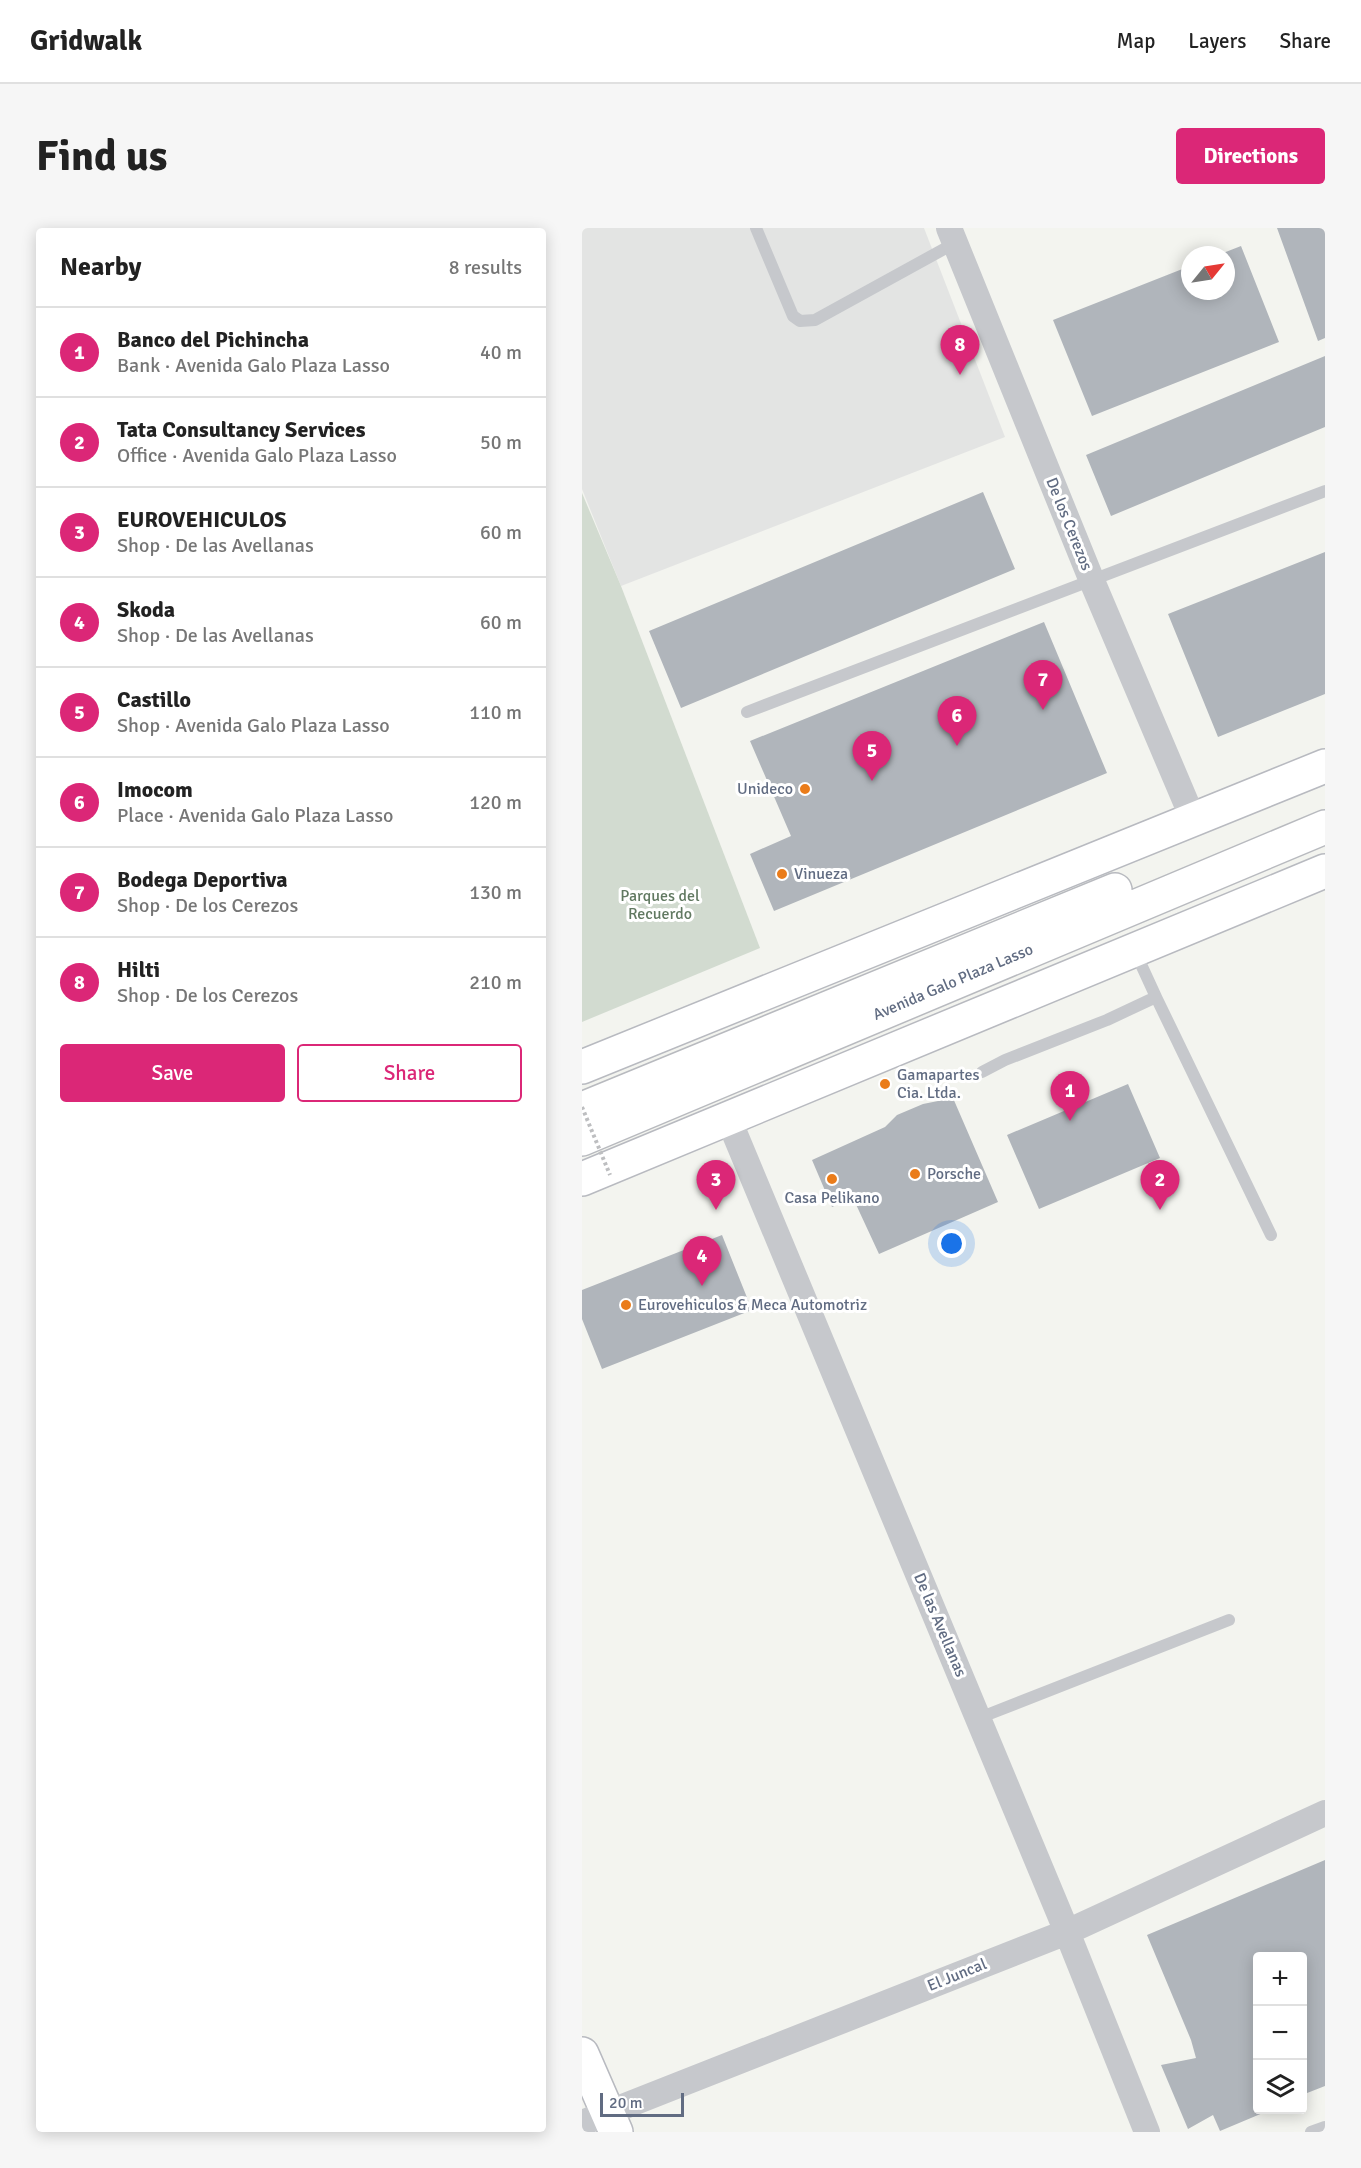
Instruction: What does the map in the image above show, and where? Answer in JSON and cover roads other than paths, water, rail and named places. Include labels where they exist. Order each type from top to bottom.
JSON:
[{"type":"main road","points":[[582,1066],[1325,766]]},
{"type":"main road","name":"Avenida Galo Plaza Lasso","points":[[582,1108],[1325,803]]},
{"type":"main road","name":"Avenida Galo Plaza Lasso","points":[[582,1138],[1325,827]]},
{"type":"main road","points":[[596,1177],[1325,871]]},
{"type":"main road","points":[[582,2054],[602,2123]]},
{"type":"street","name":"De los Cerezos","points":[[952,235],[1092,581],[1193,819]]},
{"type":"street","name":"De las Avellanas","points":[[729,1120],[979,1718],[1147,2132]]},
{"type":"street","name":"El Juncal","points":[[602,2123],[1067,1932],[1325,1813]]},
{"type":"lane","points":[[756,228],[794,316],[800,321],[815,320],[952,235]]},
{"type":"lane","points":[[747,712],[1325,491]]},
{"type":"lane","points":[[1138,949],[1139,960],[1156,997],[1271,1235]]},
{"type":"lane","points":[[982,1072],[1005,1060],[1107,1020],[1156,997]]},
{"type":"lane","points":[[979,1718],[1229,1620]]},
{"type":"lane","points":[[1311,2132],[1325,2127]]},
{"type":"place","name":"Hilti","points":[[960,375]]},
{"type":"place","name":"Bodega Deportiva","points":[[1043,710]]},
{"type":"place","name":"Imocom","points":[[957,746]]},
{"type":"place","name":"Castillo","points":[[872,781]]},
{"type":"place","name":"Unideco","points":[[805,789]]},
{"type":"place","name":"Vinueza","points":[[782,874]]},
{"type":"place","name":"Gamapartes Cia. Ltda.","points":[[885,1084]]},
{"type":"place","name":"Banco del Pichincha","points":[[1070,1121]]},
{"type":"place","name":"Porsche","points":[[915,1174]]},
{"type":"place","name":"Casa Pelikano","points":[[832,1179]]},
{"type":"place","name":"EUROVEHICULOS","points":[[716,1210]]},
{"type":"place","name":"Tata Consultancy Services","points":[[1160,1210]]},
{"type":"place","name":"Skoda","points":[[702,1286]]},
{"type":"place","name":"Eurovehiculos & Meca Automotriz","points":[[626,1305]]},
{"type":"park label","name":"Parques del Recuerdo","points":[[660,905]]}]
